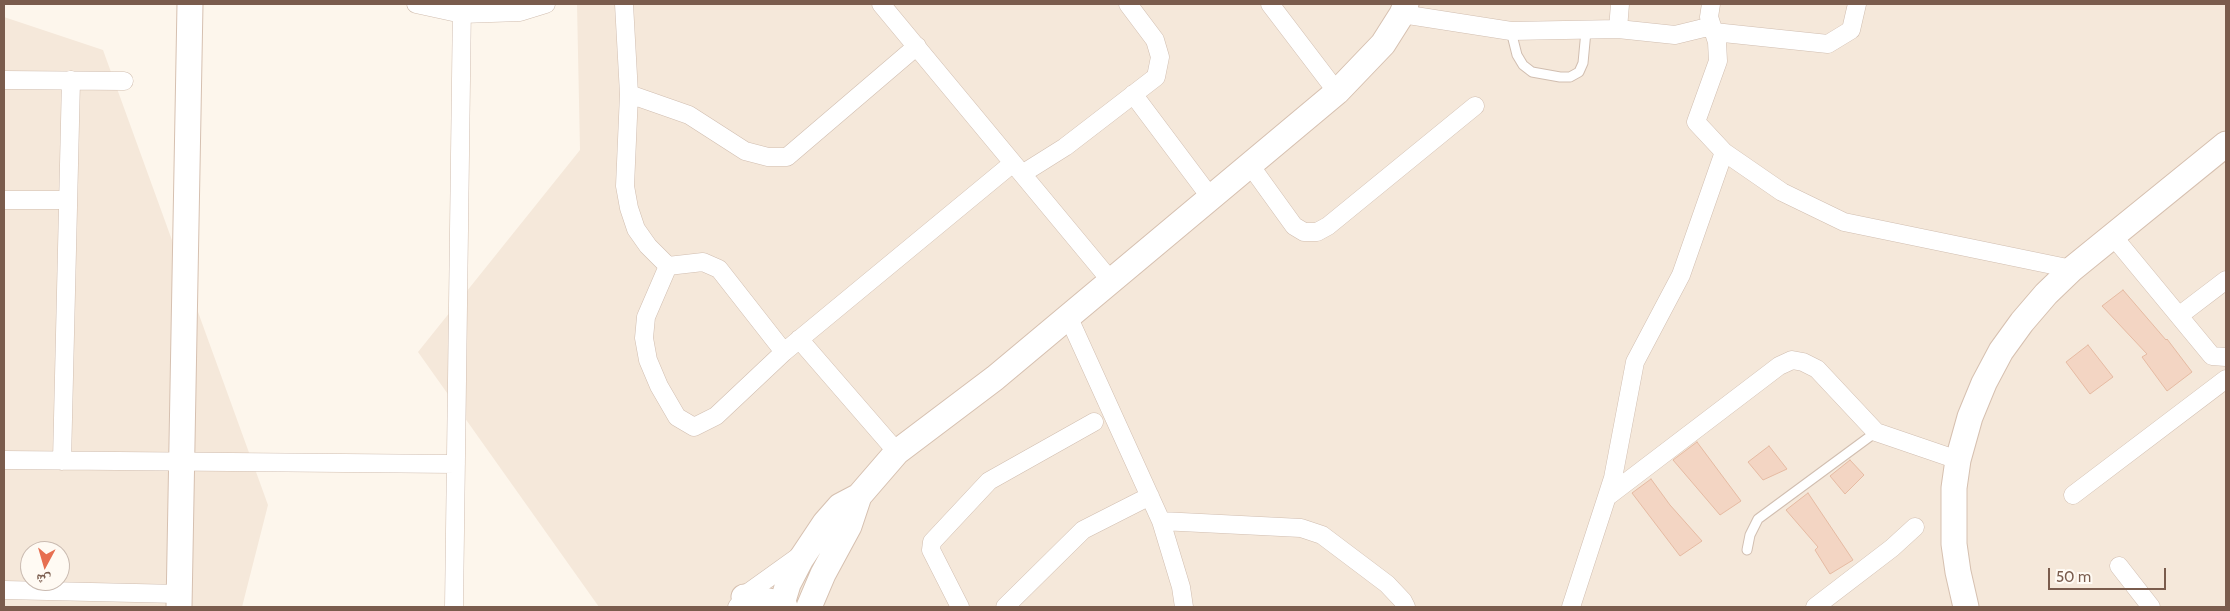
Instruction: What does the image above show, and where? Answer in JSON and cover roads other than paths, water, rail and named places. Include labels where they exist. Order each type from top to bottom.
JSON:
[{"type":"street","points":[[4,590],[61,599],[179,601],[190,4]]},
{"type":"street","points":[[416,4],[520,12],[546,4]]},
{"type":"street","points":[[624,4],[630,94],[625,186],[629,208],[636,229],[648,246],[668,266]]},
{"type":"street","points":[[881,4],[1111,281]]},
{"type":"street","points":[[668,266],[646,317],[644,338],[648,360],[659,386],[677,417],[694,427],[716,416],[784,352],[1018,168],[1064,146],[1156,77],[1160,57],[1155,40],[1128,4]]},
{"type":"street","points":[[1270,4],[1338,92]]},
{"type":"street","points":[[1618,29],[1620,4]]},
{"type":"street","points":[[1711,4],[1709,16],[1717,42],[1718,61],[1696,122],[1724,152],[1782,192],[1844,222],[2072,269]]},
{"type":"street","points":[[740,602],[770,602],[782,607],[788,584],[806,550],[840,506],[858,496],[897,452],[995,378],[1338,92],[1383,44],[1404,9],[1512,31],[1618,29],[1675,35],[1713,28],[1828,44],[1851,30],[1857,4]]},
{"type":"street","points":[[454,607],[462,9]]},
{"type":"street","points":[[630,94],[689,116],[745,150],[768,157],[787,157],[917,46]]},
{"type":"street","points":[[4,80],[124,81]]},
{"type":"street","points":[[62,460],[71,80]]},
{"type":"street","points":[[1133,94],[1211,198]]},
{"type":"street","points":[[1250,165],[1294,226],[1304,232],[1316,232],[1328,226],[1475,106]]},
{"type":"street","points":[[1966,607],[1958,572],[1952,516],[1958,460],[1970,417],[1984,383],[2001,351],[2034,308],[2072,269],[2226,144]]},
{"type":"street","points":[[1571,607],[1613,478],[1635,362],[1681,275],[1724,152]]},
{"type":"street","points":[[4,200],[68,200]]},
{"type":"street","points":[[2112,235],[2212,356],[2226,356]]},
{"type":"street","points":[[668,266],[703,262],[719,269],[784,352]]},
{"type":"street","points":[[2180,315],[2226,280]]},
{"type":"street","points":[[1068,316],[1161,521],[1181,587],[1184,607]]},
{"type":"street","points":[[799,340],[897,452]]},
{"type":"street","points":[[1607,497],[1779,366],[1792,360],[1803,362],[1817,369],[1876,432],[1958,460]]},
{"type":"street","points":[[2073,495],[2226,379]]},
{"type":"street","points":[[960,607],[931,550],[932,542],[989,481],[1094,422]]},
{"type":"street","points":[[4,460],[456,464]]},
{"type":"street","points":[[809,607],[823,574],[849,526],[858,496]]},
{"type":"street","points":[[1005,607],[1082,530],[1150,496]]},
{"type":"street","points":[[1161,521],[1270,524],[1302,528],[1322,535],[1387,584],[1403,601],[1406,607]]},
{"type":"street","points":[[1815,607],[1892,548],[1915,527]]},
{"type":"street","points":[[740,602],[806,550]]},
{"type":"street","points":[[2119,566],[2151,607]]},
{"type":"lane","points":[[1512,31],[1517,55],[1523,65],[1532,72],[1570,77],[1579,72],[1583,63],[1586,31]]},
{"type":"lane","points":[[1747,550],[1750,535],[1758,519],[1876,432]]}]
